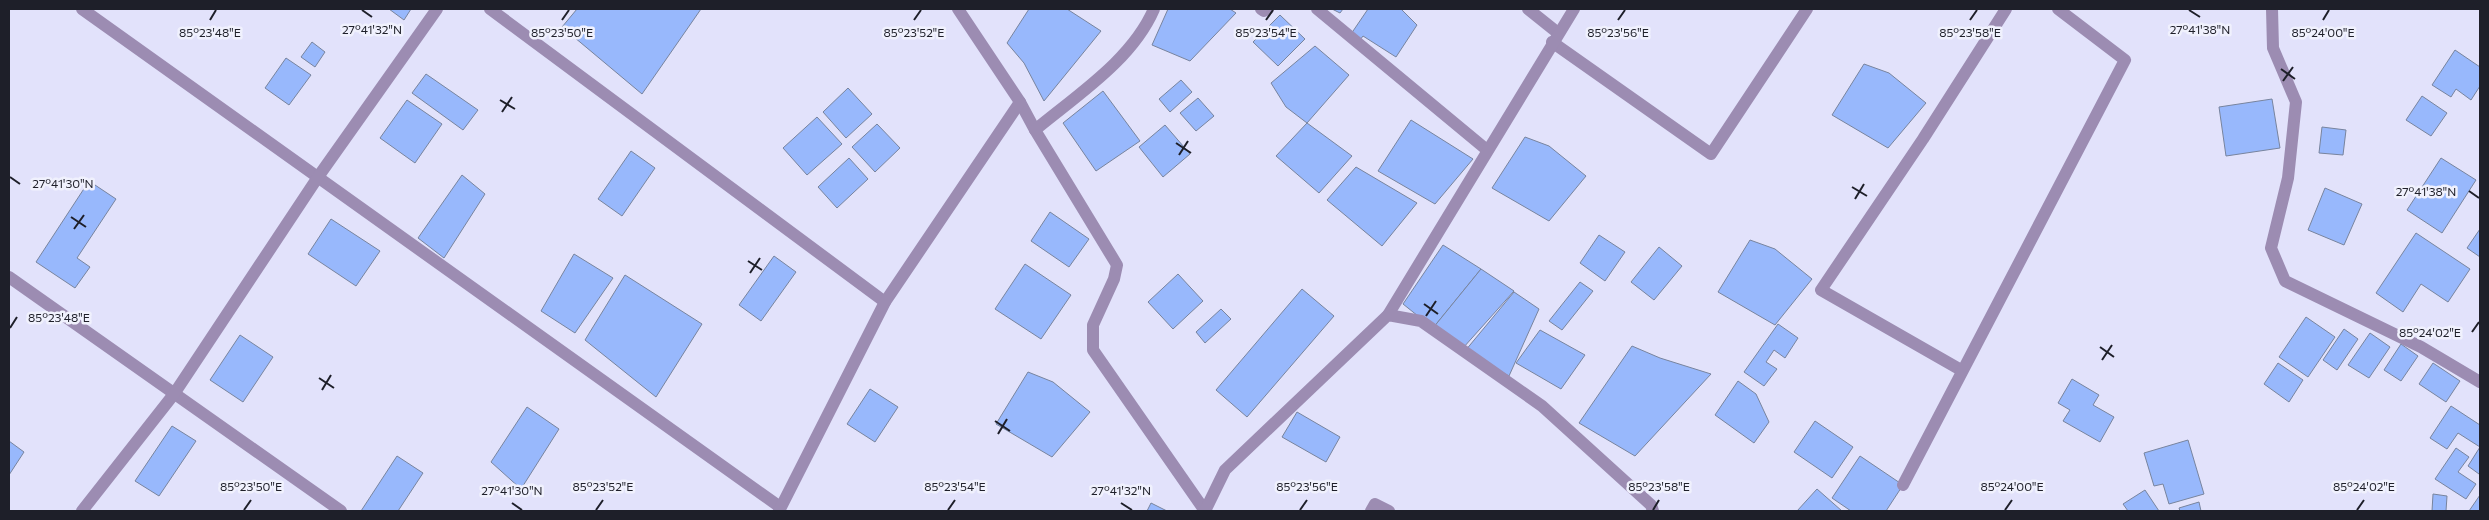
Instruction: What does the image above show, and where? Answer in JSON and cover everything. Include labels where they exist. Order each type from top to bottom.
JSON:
[{"type":"street","points":[[82,9],[780,509],[885,302],[1020,102]]},
{"type":"street","points":[[82,511],[174,394],[318,177],[437,9]]},
{"type":"street","points":[[490,9],[885,302]]},
{"type":"street","points":[[958,9],[1020,102],[1117,265],[1114,279],[1092,324],[1093,350],[1204,511],[1225,470],[1388,315],[1574,9]]},
{"type":"street","points":[[1035,130],[1108,70],[1146,29],[1154,9]]},
{"type":"street","points":[[1261,9],[1264,11],[1268,9]]},
{"type":"street","points":[[1317,9],[1487,150]]},
{"type":"street","points":[[1528,9],[1555,38],[1711,154],[1808,9]]},
{"type":"street","points":[[1961,370],[1821,290],[1923,139],[2006,9]]},
{"type":"street","points":[[1903,485],[1961,370],[2125,60],[2058,9]]},
{"type":"street","points":[[2272,9],[2273,48],[2296,102],[2288,178],[2271,248],[2285,281],[2421,347],[2480,382]]},
{"type":"street","points":[[9,277],[341,511]]},
{"type":"street","points":[[1388,315],[1421,321],[1542,406],[1651,506],[1653,511]]},
{"type":"street","points":[[1371,511],[1375,504],[1388,511]]},
{"type":"building","points":[[389,9],[411,9],[404,20]]},
{"type":"building","points":[[577,9],[701,9],[642,94],[562,27]]},
{"type":"building","points":[[1029,9],[1067,9],[1101,31],[1044,101],[1024,63],[1007,43]]},
{"type":"building","points":[[1168,9],[1230,9],[1236,13],[1190,61],[1152,45]]},
{"type":"building","points":[[1332,9],[1343,9],[1340,13]]},
{"type":"building","points":[[1368,9],[1401,9],[1417,25],[1396,57],[1363,36],[1360,40],[1351,34]]},
{"type":"building","points":[[1280,15],[1305,39],[1278,66],[1253,42]]},
{"type":"building","points":[[312,42],[325,52],[315,67],[301,57]]},
{"type":"building","points":[[1315,46],[1349,75],[1307,123],[1286,107],[1271,83]]},
{"type":"building","points":[[2455,50],[2480,67],[2480,86],[2471,100],[2456,89],[2451,97],[2432,85]]},
{"type":"building","points":[[286,58],[311,75],[289,105],[265,88]]},
{"type":"building","points":[[1864,64],[1889,73],[1926,103],[1888,148],[1832,115]]},
{"type":"building","points":[[426,74],[478,110],[463,130],[412,93]]},
{"type":"building","points":[[1181,80],[1192,92],[1170,112],[1159,99]]},
{"type":"building","points":[[848,88],[872,114],[846,138],[823,112]]},
{"type":"building","points":[[1103,91],[1140,141],[1096,171],[1063,123]]},
{"type":"building","points":[[2422,96],[2447,113],[2431,136],[2406,120]]},
{"type":"building","points":[[1198,98],[1214,116],[1196,131],[1180,113]]},
{"type":"building","points":[[2272,99],[2280,148],[2226,156],[2219,107]]},
{"type":"building","points":[[407,100],[442,124],[415,163],[380,138]]},
{"type":"building","points":[[817,117],[842,144],[807,175],[783,148]]},
{"type":"building","points":[[1411,120],[1473,159],[1435,204],[1378,171]]},
{"type":"building","points":[[1307,123],[1352,156],[1319,193],[1276,156]]},
{"type":"building","points":[[877,124],[900,148],[875,172],[852,147]]},
{"type":"building","points":[[1165,125],[1190,154],[1163,177],[1139,147]]},
{"type":"building","points":[[2322,127],[2346,130],[2343,155],[2319,153]]},
{"type":"building","points":[[1525,137],[1549,146],[1586,176],[1549,221],[1492,188]]},
{"type":"building","points":[[631,151],[655,168],[622,216],[598,199]]},
{"type":"building","points":[[849,158],[868,179],[837,208],[818,187]]},
{"type":"building","points":[[2441,158],[2476,180],[2442,233],[2407,210]]},
{"type":"building","points":[[1356,167],[1417,203],[1382,246],[1327,200]]},
{"type":"building","points":[[462,175],[485,194],[444,258],[418,238]]},
{"type":"building","points":[[89,181],[116,199],[77,258],[90,267],[75,288],[36,262]]},
{"type":"building","points":[[2325,188],[2362,204],[2344,245],[2308,230]]},
{"type":"building","points":[[1050,212],[1089,239],[1069,267],[1031,241]]},
{"type":"building","points":[[331,219],[380,251],[356,286],[308,254]]},
{"type":"building","points":[[2480,229],[2480,257],[2467,248]]},
{"type":"building","points":[[2416,233],[2470,269],[2448,302],[2421,284],[2403,312],[2376,293]]},
{"type":"building","points":[[1599,235],[1625,252],[1605,281],[1580,263]]},
{"type":"building","points":[[1750,240],[1775,249],[1812,279],[1775,325],[1718,292]]},
{"type":"building","points":[[1443,245],[1481,269],[1433,328],[1403,304]]},
{"type":"building","points":[[1659,247],[1682,266],[1654,300],[1631,282]]},
{"type":"building","points":[[574,254],[613,278],[575,333],[541,311]]},
{"type":"building","points":[[774,256],[796,272],[761,321],[739,305]]},
{"type":"building","points":[[1025,264],[1071,295],[1041,339],[995,309]]},
{"type":"building","points":[[1481,269],[1514,291],[1463,348],[1433,328]]},
{"type":"building","points":[[1178,274],[1203,301],[1173,329],[1148,302]]},
{"type":"building","points":[[625,275],[702,324],[656,397],[585,340]]},
{"type":"building","points":[[1580,282],[1593,291],[1562,330],[1549,321]]},
{"type":"building","points":[[1302,289],[1334,316],[1247,417],[1216,390]]},
{"type":"building","points":[[1514,292],[1539,309],[1509,376],[1465,351]]},
{"type":"building","points":[[1221,309],[1231,319],[1205,343],[1196,332]]},
{"type":"building","points":[[2306,317],[2335,337],[2308,377],[2279,357]]},
{"type":"building","points":[[1778,324],[1798,338],[1785,358],[1774,350],[1766,362],[1777,369],[1764,386],[1744,372]]},
{"type":"building","points":[[2344,329],[2358,339],[2337,370],[2323,360]]},
{"type":"building","points":[[1540,330],[1585,355],[1561,389],[1516,363]]},
{"type":"building","points":[[2370,333],[2390,347],[2369,378],[2348,365]]},
{"type":"building","points":[[240,335],[273,357],[243,402],[210,380]]},
{"type":"building","points":[[2401,344],[2418,356],[2401,381],[2384,370]]},
{"type":"building","points":[[1632,346],[1660,358],[1711,374],[1635,456],[1579,423]]},
{"type":"building","points":[[2278,363],[2303,380],[2289,402],[2264,384]]},
{"type":"building","points":[[2433,363],[2460,381],[2446,402],[2419,384]]},
{"type":"building","points":[[1028,372],[1053,382],[1090,412],[1052,457],[996,424]]},
{"type":"building","points":[[2072,379],[2099,395],[2093,405],[2114,417],[2100,442],[2063,421],[2070,410],[2058,403]]},
{"type":"building","points":[[1738,381],[1756,394],[1769,422],[1754,443],[1715,415]]},
{"type":"building","points":[[870,389],[898,407],[875,442],[847,424]]},
{"type":"building","points":[[2451,406],[2480,425],[2480,447],[2458,433],[2447,449],[2430,438]]},
{"type":"building","points":[[527,407],[559,429],[521,489],[491,462]]},
{"type":"building","points":[[1297,412],[1340,437],[1326,462],[1282,437]]},
{"type":"building","points":[[1815,421],[1853,447],[1832,478],[1794,452]]},
{"type":"building","points":[[172,426],[196,441],[159,496],[135,481]]},
{"type":"building","points":[[2188,440],[2204,494],[2169,504],[2163,484],[2154,486],[2144,453]]},
{"type":"building","points":[[9,441],[24,452],[9,475]]},
{"type":"building","points":[[2480,447],[2480,473],[2479,474],[2468,466]]},
{"type":"building","points":[[2456,448],[2469,457],[2458,472],[2476,484],[2466,499],[2435,479]]},
{"type":"building","points":[[397,456],[423,473],[398,511],[361,511]]},
{"type":"building","points":[[1860,456],[1903,485],[1886,511],[1851,511],[1832,498]]},
{"type":"building","points":[[1817,489],[1842,511],[1797,511]]},
{"type":"building","points":[[2145,490],[2159,511],[2128,511],[2123,504]]},
{"type":"building","points":[[2433,494],[2447,496],[2446,511],[2432,511]]},
{"type":"building","points":[[2480,495],[2480,511],[2469,511]]},
{"type":"building","points":[[2199,502],[2201,511],[2180,511],[2179,508]]},
{"type":"building","points":[[1151,503],[1167,511],[1147,511]]}]
